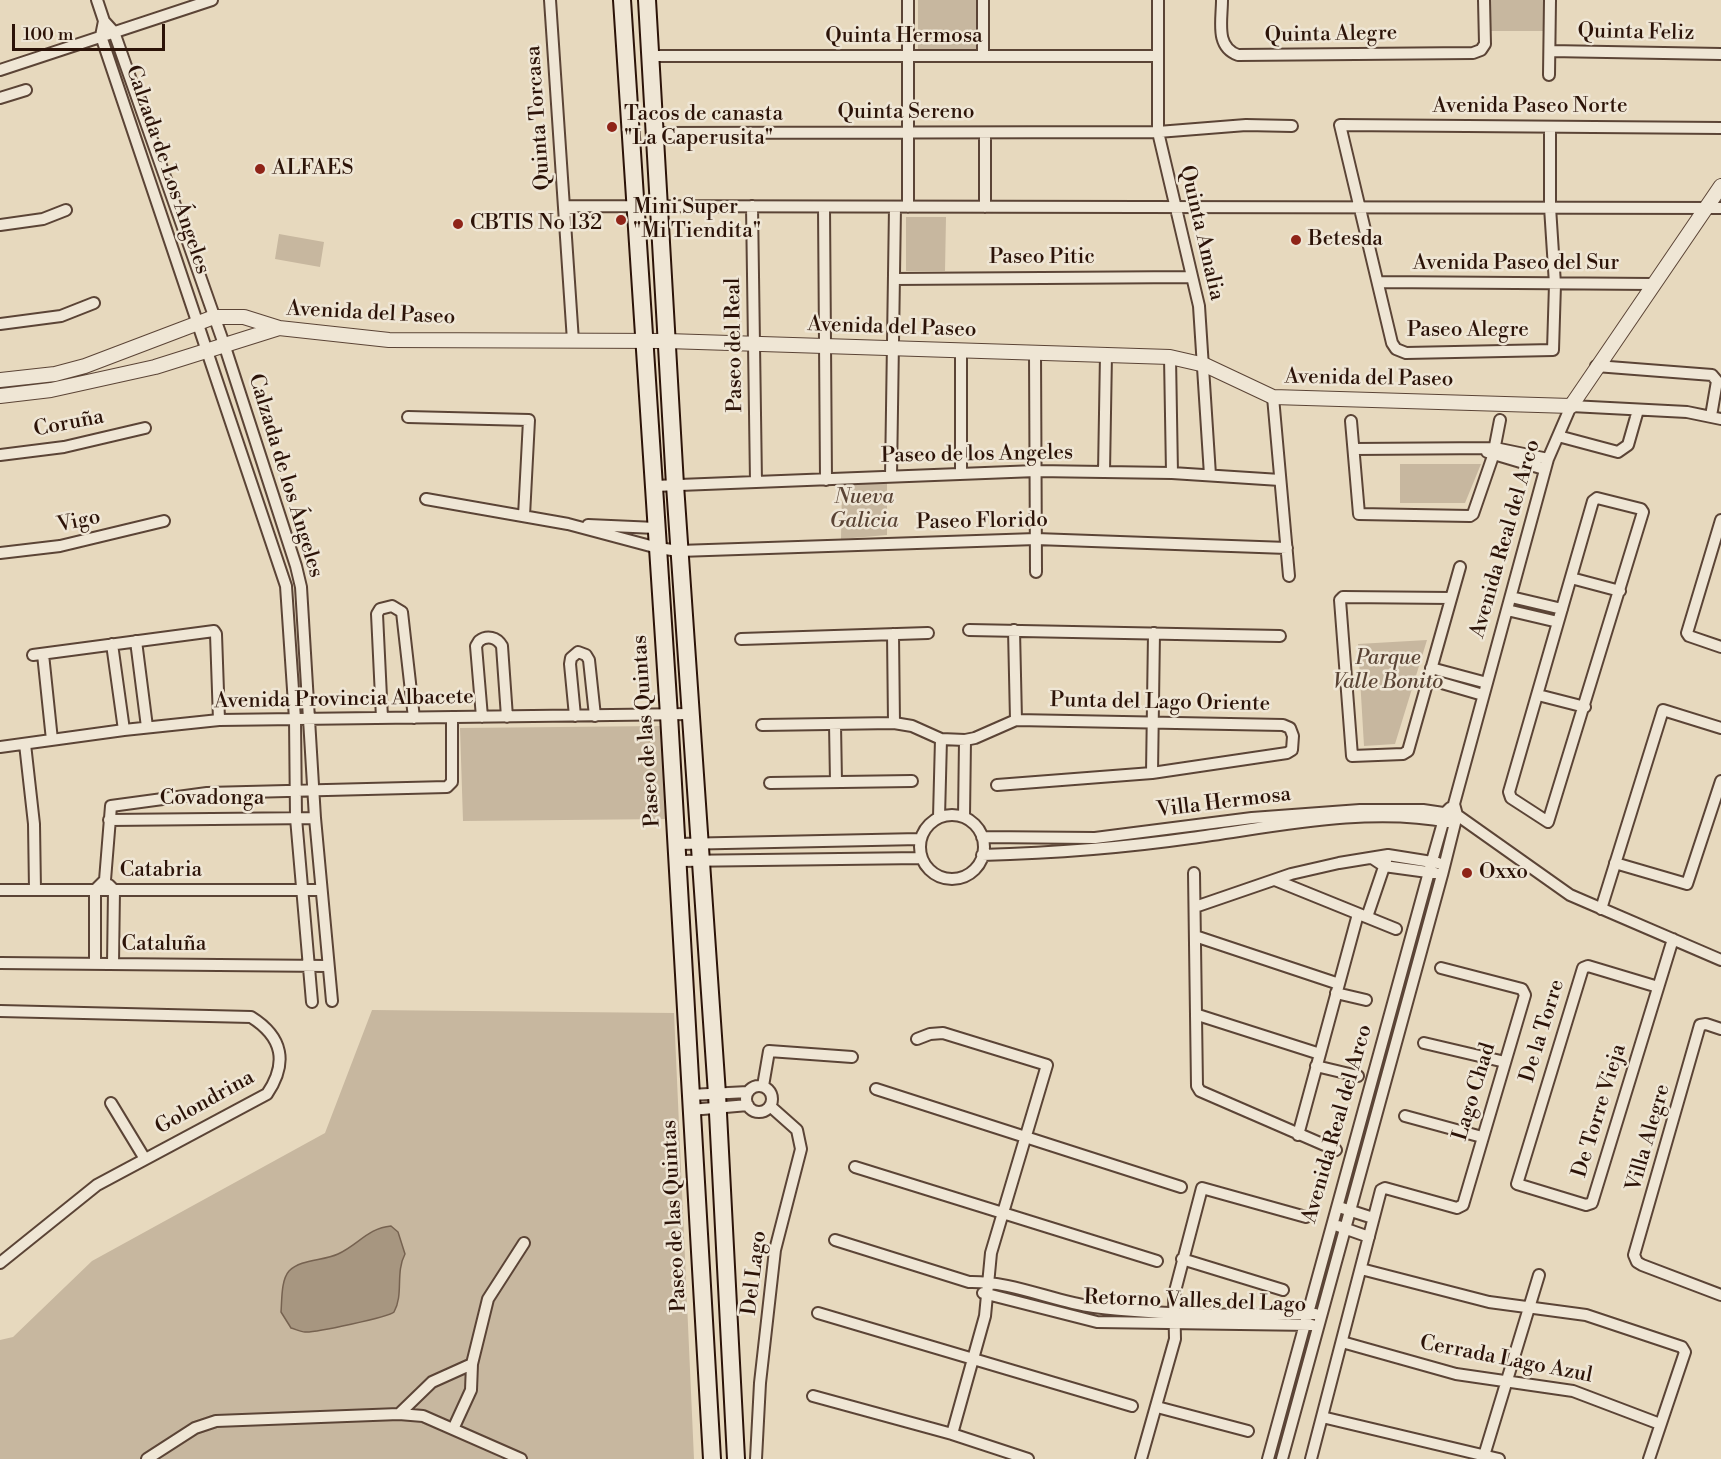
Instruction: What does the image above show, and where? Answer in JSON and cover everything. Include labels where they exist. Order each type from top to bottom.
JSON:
[{"type":"main road","name":"Paseo de las Quintas","points":[[621,0],[669,715],[712,1459]]},
{"type":"main road","name":"Paseo de las Quintas","points":[[647,0],[679,551],[717,1101],[736,1459]]},
{"type":"street","points":[[97,0],[104,21],[101,36]]},
{"type":"street","points":[[0,70],[212,0]]},
{"type":"street","name":"Quinta Torcasa","points":[[550,0],[573,341]]},
{"type":"street","points":[[908,0],[908,207]]},
{"type":"street","points":[[983,0],[983,56]]},
{"type":"street","name":"Quinta Amalia","points":[[1158,0],[1158,132],[1199,306],[1205,365],[1210,475]]},
{"type":"street","name":"Quinta Alegre","points":[[1222,0],[1222,44],[1227,52],[1238,55],[1473,53],[1481,50],[1485,44],[1484,0]]},
{"type":"street","points":[[1549,75],[1550,0]]},
{"type":"street","name":"Calzada de los Ángeles","points":[[104,21],[114,32],[225,347],[298,576],[310,718],[315,818],[332,1001]]},
{"type":"street","name":"Calzada de Los Ángeles","points":[[101,36],[208,352]]},
{"type":"street","name":"Quinta Feliz","points":[[1550,51],[1721,54]]},
{"type":"street","name":"Quinta Hermosa","points":[[650,56],[1157,56]]},
{"type":"street","points":[[0,98],[26,90]]},
{"type":"street","points":[[1158,132],[1246,124],[1292,126]]},
{"type":"street","name":"Avenida Paseo Norte","points":[[1340,125],[1721,128]]},
{"type":"street","name":"Paseo Alegre","points":[[1340,125],[1392,343],[1401,352],[1552,351],[1554,347],[1555,284]]},
{"type":"street","points":[[1550,127],[1550,207],[1555,284]]},
{"type":"street","name":"Quinta Sereno","points":[[655,133],[1158,132]]},
{"type":"street","points":[[985,133],[985,207]]},
{"type":"street","name":"Avenida Real del Arco","points":[[1282,1459],[1345,1228],[1397,1017],[1430,867],[1451,815],[1546,464],[1571,405],[1721,186]]},
{"type":"street","points":[[564,206],[1721,208]]},
{"type":"street","name":"Paseo del Real","points":[[752,206],[756,482]]},
{"type":"street","points":[[824,207],[826,480]]},
{"type":"street","points":[[891,476],[895,207]]},
{"type":"street","points":[[0,225],[43,219],[66,210]]},
{"type":"street","name":"Paseo Pitic","points":[[894,279],[1191,277]]},
{"type":"street","name":"Avenida Paseo del Sur","points":[[1378,282],[1653,284]]},
{"type":"street","points":[[0,324],[61,316],[94,303]]},
{"type":"street","points":[[0,380],[55,374],[85,366],[214,317],[244,317],[279,328]]},
{"type":"street","name":"Avenida del Paseo","points":[[0,396],[82,384],[208,352],[279,328],[389,340],[668,341],[1170,357],[1205,365],[1273,397],[1571,405]]},
{"type":"street","points":[[961,351],[961,473]]},
{"type":"street","name":"Calzada de los Ángeles","points":[[208,352],[286,586],[295,719],[296,818],[312,1002]]},
{"type":"street","points":[[1035,352],[1036,572]]},
{"type":"street","points":[[1104,472],[1107,354]]},
{"type":"street","points":[[1170,357],[1172,473]]},
{"type":"street","points":[[1571,405],[1716,417],[1717,381],[1712,375],[1596,366]]},
{"type":"street","points":[[1273,397],[1289,576]]},
{"type":"street","points":[[1558,436],[1618,452],[1628,445],[1638,410]]},
{"type":"street","points":[[408,417],[529,420],[524,516]]},
{"type":"street","points":[[1351,421],[1359,514],[1470,516],[1473,514],[1500,420]]},
{"type":"street","name":"Coruña","points":[[0,455],[64,447],[146,428]]},
{"type":"street","points":[[1354,449],[1490,451],[1546,464]]},
{"type":"street","name":"Paseo de los Angeles","points":[[654,486],[1036,471],[1172,473],[1280,480]]},
{"type":"street","points":[[426,499],[568,524],[656,528]]},
{"type":"street","points":[[1594,499],[1641,508],[1643,512],[1620,591],[1550,821],[1547,821],[1509,794],[1594,499]]},
{"type":"street","points":[[1721,520],[1687,633],[1689,636],[1721,646]]},
{"type":"street","name":"Vigo","points":[[0,553],[60,546],[164,521]]},
{"type":"street","name":"Paseo Florido","points":[[568,524],[658,548],[679,551],[1036,539],[1287,548]]},
{"type":"street","points":[[1451,598],[1343,597],[1340,600],[1351,755],[1406,753],[1430,674],[1460,567]]},
{"type":"street","points":[[1571,578],[1620,591]]},
{"type":"street","points":[[1511,597],[1562,609]]},
{"type":"street","points":[[382,718],[377,614],[380,609],[392,606],[402,612],[414,718]]},
{"type":"street","points":[[1507,610],[1558,622]]},
{"type":"street","points":[[969,630],[1280,636]]},
{"type":"street","points":[[1014,630],[1016,720]]},
{"type":"street","points":[[52,740],[38,655],[213,631],[216,634],[219,720]]},
{"type":"street","points":[[741,639],[928,633]]},
{"type":"street","points":[[1152,772],[1154,633]]},
{"type":"street","points":[[893,634],[894,723]]},
{"type":"street","points":[[483,717],[476,646],[479,641],[489,637],[496,639],[502,646],[507,717]]},
{"type":"street","points":[[136,641],[147,727]]},
{"type":"street","points":[[112,644],[124,730]]},
{"type":"street","points":[[576,716],[570,664],[571,658],[578,652],[586,655],[589,660],[595,716]]},
{"type":"street","points":[[1430,674],[1487,683]]},
{"type":"street","points":[[1430,674],[1484,694]]},
{"type":"street","points":[[1538,695],[1585,706]]},
{"type":"street","points":[[1601,909],[1663,710],[1721,728]]},
{"type":"street","name":"Avenida Provincia Albacete","points":[[0,747],[147,727],[219,720],[690,714]]},
{"type":"street","points":[[95,964],[95,890],[105,880],[110,807],[193,794],[295,793],[449,786],[452,782],[452,717]]},
{"type":"street","name":"Punta del Lago Oriente","points":[[941,740],[975,738],[1016,720],[1282,725],[1290,728],[1293,744],[1287,753],[1152,772],[997,785]]},
{"type":"street","points":[[762,725],[894,723],[912,726],[941,740],[939,817]]},
{"type":"street","points":[[835,724],[836,782]]},
{"type":"street","points":[[964,740],[964,817]]},
{"type":"street","points":[[25,744],[34,824],[35,890]]},
{"type":"street","points":[[771,783],[912,781]]},
{"type":"street","points":[[1615,863],[1687,884],[1721,781]]},
{"type":"street","name":"Villa Hermosa","points":[[982,837],[1095,838],[1295,814],[1399,809],[1451,815]]},
{"type":"street","points":[[952,815],[964,817],[975,825],[982,837],[982,855],[970,873],[950,878],[936,874],[922,858],[920,839],[927,826],[939,817],[952,815]]},
{"type":"street","points":[[1451,815],[1468,823],[1557,887],[1601,909],[1721,960]]},
{"type":"street","name":"Avenida Real del Arco","points":[[1268,1459],[1336,1206],[1443,869],[1451,815]]},
{"type":"street","name":"Villa Hermosa","points":[[982,855],[1104,850],[1327,820],[1451,815]]},
{"type":"street","name":"Covadonga","points":[[109,820],[315,818]]},
{"type":"street","points":[[677,853],[920,839]]},
{"type":"street","points":[[677,853],[922,858]]},
{"type":"street","points":[[1195,907],[1310,868],[1372,858],[1443,869]]},
{"type":"street","points":[[1298,1134],[1338,989],[1362,916],[1386,860]]},
{"type":"street","points":[[1194,873],[1198,1015],[1197,1082],[1200,1090],[1336,1150]]},
{"type":"street","points":[[105,880],[114,890],[113,964]]},
{"type":"street","points":[[1275,880],[1396,929]]},
{"type":"street","name":"Catabria","points":[[0,890],[321,890]]},
{"type":"street","points":[[1195,936],[1366,1000]]},
{"type":"street","points":[[1658,987],[1673,939]]},
{"type":"street","name":"Cataluña","points":[[0,963],[328,966]]},
{"type":"street","name":"De la Torre","points":[[1517,1181],[1583,968],[1588,966],[1658,987]]},
{"type":"street","name":"Lago Chad","points":[[1373,1218],[1381,1190],[1385,1188],[1462,1207],[1525,995],[1524,990],[1441,968]]},
{"type":"street","name":"De Torre Vieja","points":[[1517,1181],[1518,1184],[1586,1205],[1592,1203],[1658,987]]},
{"type":"street","name":"Golondrina","points":[[0,1011],[251,1017],[266,1026],[276,1040],[280,1064],[279,1077],[267,1094],[97,1185],[0,1263]]},
{"type":"street","points":[[1198,1015],[1320,1054]]},
{"type":"street","name":"Villa Alegre","points":[[1721,1029],[1706,1024],[1700,1025],[1635,1255],[1637,1262],[1642,1265],[1721,1295]]},
{"type":"street","points":[[916,1040],[930,1034],[943,1033],[1046,1064],[1005,1212],[991,1253],[987,1296],[974,1361],[952,1434]]},
{"type":"street","points":[[1424,1042],[1505,1062]]},
{"type":"street","points":[[764,1086],[769,1050],[852,1057]]},
{"type":"street","points":[[1316,1066],[1358,1076]]},
{"type":"street","points":[[690,1103],[717,1101],[748,1092],[755,1086],[764,1086],[772,1095],[770,1106],[756,1112],[748,1106],[717,1101]]},
{"type":"street","points":[[876,1089],[1181,1187]]},
{"type":"street","points":[[748,1092],[748,1106]]},
{"type":"street","points":[[111,1103],[145,1159]]},
{"type":"street","name":"Del Lago","points":[[756,1459],[760,1383],[775,1250],[801,1149],[797,1130],[770,1106]]},
{"type":"street","points":[[1405,1116],[1482,1137]]},
{"type":"street","points":[[855,1167],[1005,1212],[1157,1262]]},
{"type":"street","points":[[1141,1459],[1175,1339],[1174,1295],[1202,1189],[1205,1187],[1306,1217]]},
{"type":"street","points":[[1311,1459],[1373,1218],[1336,1206]]},
{"type":"street","points":[[1332,1223],[1369,1237]]},
{"type":"street","points":[[835,1240],[969,1282]]},
{"type":"street","points":[[454,1427],[471,1390],[472,1364],[491,1290],[524,1244]]},
{"type":"street","points":[[1182,1259],[1283,1290]]},
{"type":"street","points":[[1361,1269],[1489,1302],[1586,1315],[1682,1347],[1684,1352],[1649,1459]]},
{"type":"street","points":[[1483,1458],[1539,1275]]},
{"type":"street","name":"Retorno Valles del Lago","points":[[969,1282],[989,1281],[1092,1306],[1175,1311],[1321,1314]]},
{"type":"street","name":"Retorno Valles del Lago","points":[[969,1282],[987,1296],[1097,1322],[1319,1325]]},
{"type":"street","points":[[819,1313],[974,1361],[1132,1406]]},
{"type":"street","name":"Cerrada Lago Azul","points":[[1342,1342],[1456,1374],[1592,1396],[1660,1424]]},
{"type":"street","points":[[399,1414],[432,1382],[472,1364]]},
{"type":"street","points":[[813,1396],[952,1434],[1028,1459]]},
{"type":"street","points":[[1157,1407],[1248,1431]]},
{"type":"street","points":[[147,1459],[195,1428],[216,1421],[399,1414],[423,1416],[454,1427],[521,1459]]},
{"type":"street","points":[[1323,1417],[1483,1458],[1499,1459]]},
{"type":"green space","points":[[918,0],[977,0],[978,53],[918,53]]},
{"type":"green space","points":[[1490,0],[1544,0],[1545,31],[1491,31]]},
{"type":"green space","points":[[906,217],[946,217],[945,271],[906,271]]},
{"type":"green space","points":[[279,234],[324,242],[320,267],[275,259]]},
{"type":"green space","points":[[1400,464],[1481,464],[1465,503],[1400,503]]},
{"type":"green space","name":"Nueva Galicia","points":[[887,483],[887,535],[841,539],[842,485]]},
{"type":"green space","name":"Parque Valle Bonito","points":[[1427,640],[1395,744],[1364,746],[1358,644]]},
{"type":"green space","points":[[661,726],[666,819],[463,821],[460,728]]},
{"type":"green space","points":[[372,1010],[674,1013],[694,1459],[0,1459],[0,1340],[13,1337],[92,1261],[325,1133]]},
{"type":"shaded area","points":[[391,1226],[398,1232],[405,1254],[400,1269],[399,1298],[394,1312],[366,1321],[322,1330],[305,1332],[291,1328],[281,1312],[283,1285],[289,1271],[300,1264],[338,1254],[369,1233]]},
{"type":"place","name":"Tacos de canasta \"La Caperusita\"","points":[[612,127]]},
{"type":"place","name":"ALFAES","points":[[260,169]]},
{"type":"place","name":"Mini Super \"Mi Tiendita\"","points":[[621,220]]},
{"type":"place","name":"CBTIS No 132","points":[[458,224]]},
{"type":"place","name":"Betesda","points":[[1296,240]]},
{"type":"place","name":"Oxxo","points":[[1467,873]]}]
